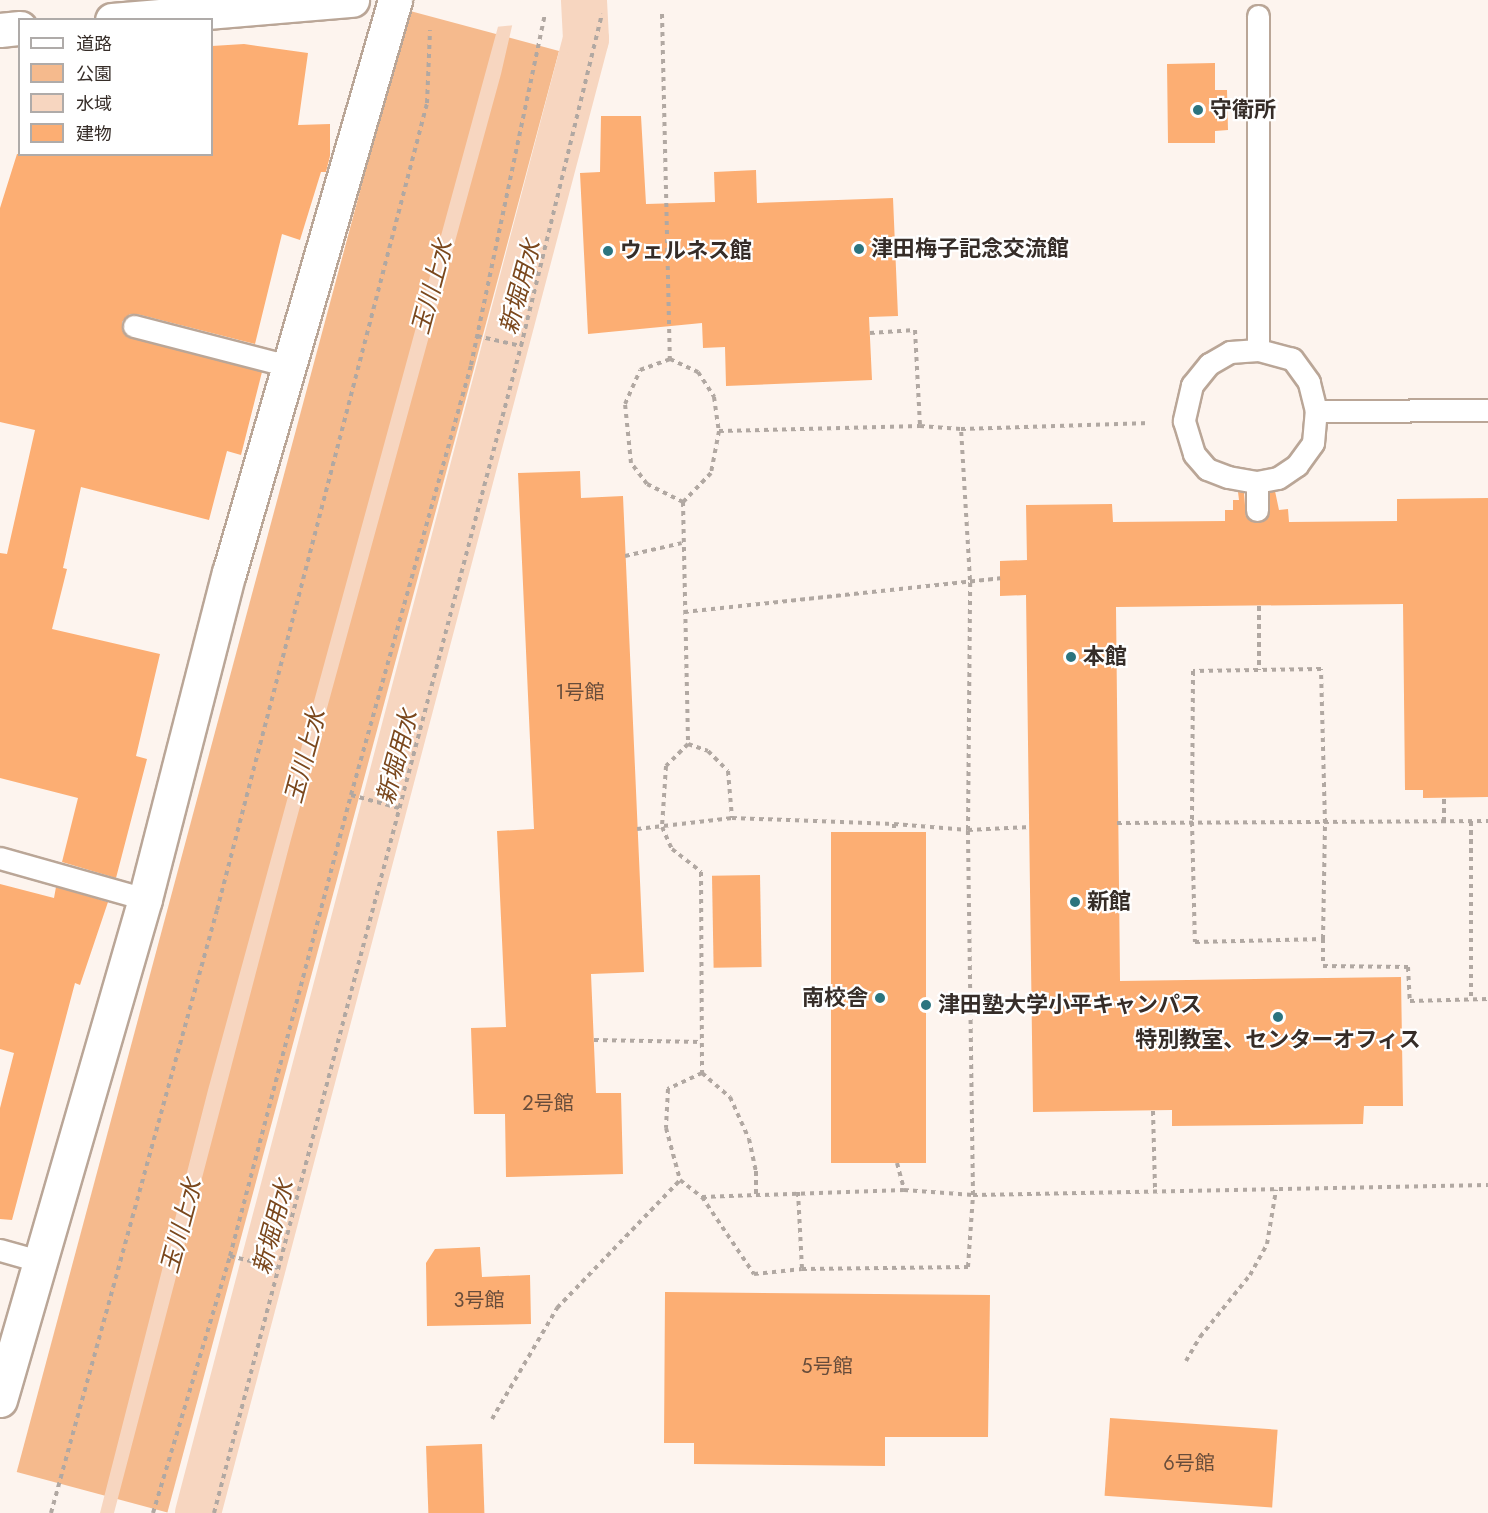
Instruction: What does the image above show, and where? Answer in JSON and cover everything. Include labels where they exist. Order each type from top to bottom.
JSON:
[{"type":"street","points":[[136,18],[352,0]]},
{"type":"street","points":[[0,1400],[145,899],[229,573],[395,0]]},
{"type":"street","points":[[0,30],[18,28]]},
{"type":"lane","points":[[1258,16],[1258,350]]},
{"type":"lane","points":[[134,326],[289,366]]},
{"type":"lane","points":[[1258,350],[1292,359],[1309,382],[1316,411],[1313,443],[1297,465],[1278,478],[1257,482],[1228,477],[1207,469],[1194,454],[1184,421],[1192,385],[1209,364],[1230,351],[1258,350]]},
{"type":"lane","points":[[1316,411],[1488,410]]},
{"type":"lane","points":[[1257,482],[1257,510]]},
{"type":"lane","points":[[0,858],[145,899]]},
{"type":"lane","points":[[0,1250],[39,1261]]},
{"type":"path","points":[[214,1513],[521,346],[602,14]]},
{"type":"path","points":[[662,14],[670,359]]},
{"type":"path","points":[[153,1513],[230,1256],[351,795],[477,336],[545,15]]},
{"type":"path","points":[[51,1513],[217,910],[427,103],[430,23]]},
{"type":"path","points":[[870,333],[915,330],[920,426]]},
{"type":"path","points":[[477,336],[521,346]]},
{"type":"path","points":[[683,502],[647,484],[631,463],[625,404],[640,370],[670,359],[698,372],[714,397],[719,431],[711,473],[683,502],[682,543],[688,744],[666,766],[662,827],[672,849],[701,872],[702,1073]]},
{"type":"path","points":[[719,431],[920,426],[961,429],[1184,421]]},
{"type":"path","points":[[702,1073],[668,1089],[666,1128],[680,1180],[702,1197],[754,1274],[802,1269],[968,1268],[973,1195],[968,830],[969,580],[961,429]]},
{"type":"path","points":[[625,556],[682,543]]},
{"type":"path","points":[[684,612],[1000,578]]},
{"type":"path","points":[[1259,606],[1259,670]]},
{"type":"path","points":[[1323,939],[1195,942],[1192,822],[1193,670],[1321,669],[1325,823],[1323,966],[1408,967],[1410,1001],[1488,999]]},
{"type":"path","points":[[688,744],[708,751],[728,771],[732,818]]},
{"type":"path","points":[[351,795],[399,808]]},
{"type":"path","points":[[1444,798],[1444,822]]},
{"type":"path","points":[[638,829],[732,818],[894,824],[968,830],[1030,827]]},
{"type":"path","points":[[1118,823],[1488,821]]},
{"type":"path","points":[[1471,822],[1471,999]]},
{"type":"path","points":[[894,824],[894,832]]},
{"type":"path","points":[[594,1040],[702,1042]]},
{"type":"path","points":[[702,1073],[730,1096],[749,1139],[756,1171],[756,1194]]},
{"type":"path","points":[[1153,1111],[1155,1190]]},
{"type":"path","points":[[897,1163],[904,1190]]},
{"type":"path","points":[[492,1419],[557,1308],[680,1180]]},
{"type":"path","points":[[702,1197],[904,1190],[973,1195],[1488,1185]]},
{"type":"path","points":[[1186,1361],[1200,1337],[1250,1275],[1267,1244],[1276,1190]]},
{"type":"path","points":[[798,1192],[802,1269]]},
{"type":"path","points":[[230,1256],[278,1268]]},
{"type":"green space","points":[[408,11],[559,51],[167,1512],[17,1472]]},
{"type":"water","name":"玉川上水","points":[[518,0],[501,74],[290,843],[114,1513],[100,1513],[208,1090],[499,23]]},
{"type":"pier","points":[[501,0],[521,0],[516,25],[495,27]]},
{"type":"building","points":[[244,44],[308,53],[298,125],[330,124],[330,156],[326,172],[321,172],[300,240],[282,234],[255,344],[137,314],[130,314],[122,322],[122,330],[131,338],[262,372],[241,455],[227,451],[209,520],[81,487],[63,568],[67,569],[52,629],[160,654],[136,756],[147,759],[116,878],[62,862],[78,798],[0,778],[0,553],[7,554],[35,430],[0,422],[0,208],[17,154],[18,156],[213,156],[213,46]]},
{"type":"building","name":"守衛所","points":[[1215,63],[1215,90],[1227,90],[1228,130],[1215,131],[1215,143],[1168,143],[1167,64]]},
{"type":"building","points":[[601,116],[641,116],[646,204],[715,202],[714,172],[756,170],[757,203],[893,198],[898,316],[869,317],[872,380],[726,386],[725,347],[703,348],[702,323],[588,334],[580,173],[600,172]]},
{"type":"building","points":[[580,471],[581,498],[623,496],[644,972],[591,974],[596,1093],[621,1093],[623,1174],[506,1177],[505,1114],[474,1114],[471,1028],[506,1027],[497,831],[534,829],[518,473]]},
{"type":"building","points":[[1275,491],[1279,510],[1288,509],[1289,522],[1397,521],[1397,499],[1488,498],[1488,797],[1423,798],[1423,790],[1405,790],[1403,604],[1116,607],[1120,981],[1401,977],[1403,1106],[1364,1106],[1363,1124],[1172,1126],[1172,1110],[1033,1112],[1026,595],[1000,596],[1000,561],[1027,560],[1026,505],[1112,504],[1113,522],[1225,521],[1225,510],[1233,510],[1233,500],[1239,500],[1238,492],[1244,493],[1246,517],[1258,523],[1268,516],[1270,493]]},
{"type":"building","name":"南校舎","points":[[831,832],[926,832],[926,1163],[831,1163]]},
{"type":"building","points":[[760,875],[762,967],[714,968],[712,876]]},
{"type":"building","points":[[0,884],[54,898],[56,887],[108,902],[80,985],[75,983],[12,1220],[0,1219],[0,1108],[14,1053],[0,1049]]},
{"type":"building","points":[[480,1247],[482,1277],[530,1275],[531,1324],[427,1326],[426,1263],[435,1249]]},
{"type":"building","points":[[665,1292],[990,1295],[988,1437],[885,1437],[885,1466],[694,1464],[694,1443],[664,1443]]},
{"type":"building","points":[[1110,1418],[1278,1430],[1272,1508],[1105,1496]]},
{"type":"building","points":[[482,1444],[484,1513],[428,1513],[426,1446]]},
{"type":"waterway","name":"新堀用水","points":[[198,1513],[586,39],[584,0]]},
{"type":"place","name":"守衛所","points":[[1198,110]]},
{"type":"place","name":"津田梅子記念交流館","points":[[859,249]]},
{"type":"place","name":"ウェルネス館","points":[[608,251]]},
{"type":"place","name":"本館","points":[[1071,657]]},
{"type":"place","name":"新館","points":[[1075,902]]},
{"type":"place","name":"南校舎","points":[[880,998]]},
{"type":"place","name":"津田塾大学小平キャンパス","points":[[926,1005]]},
{"type":"place","name":"特別教室、センターオフィス","points":[[1278,1017]]}]
